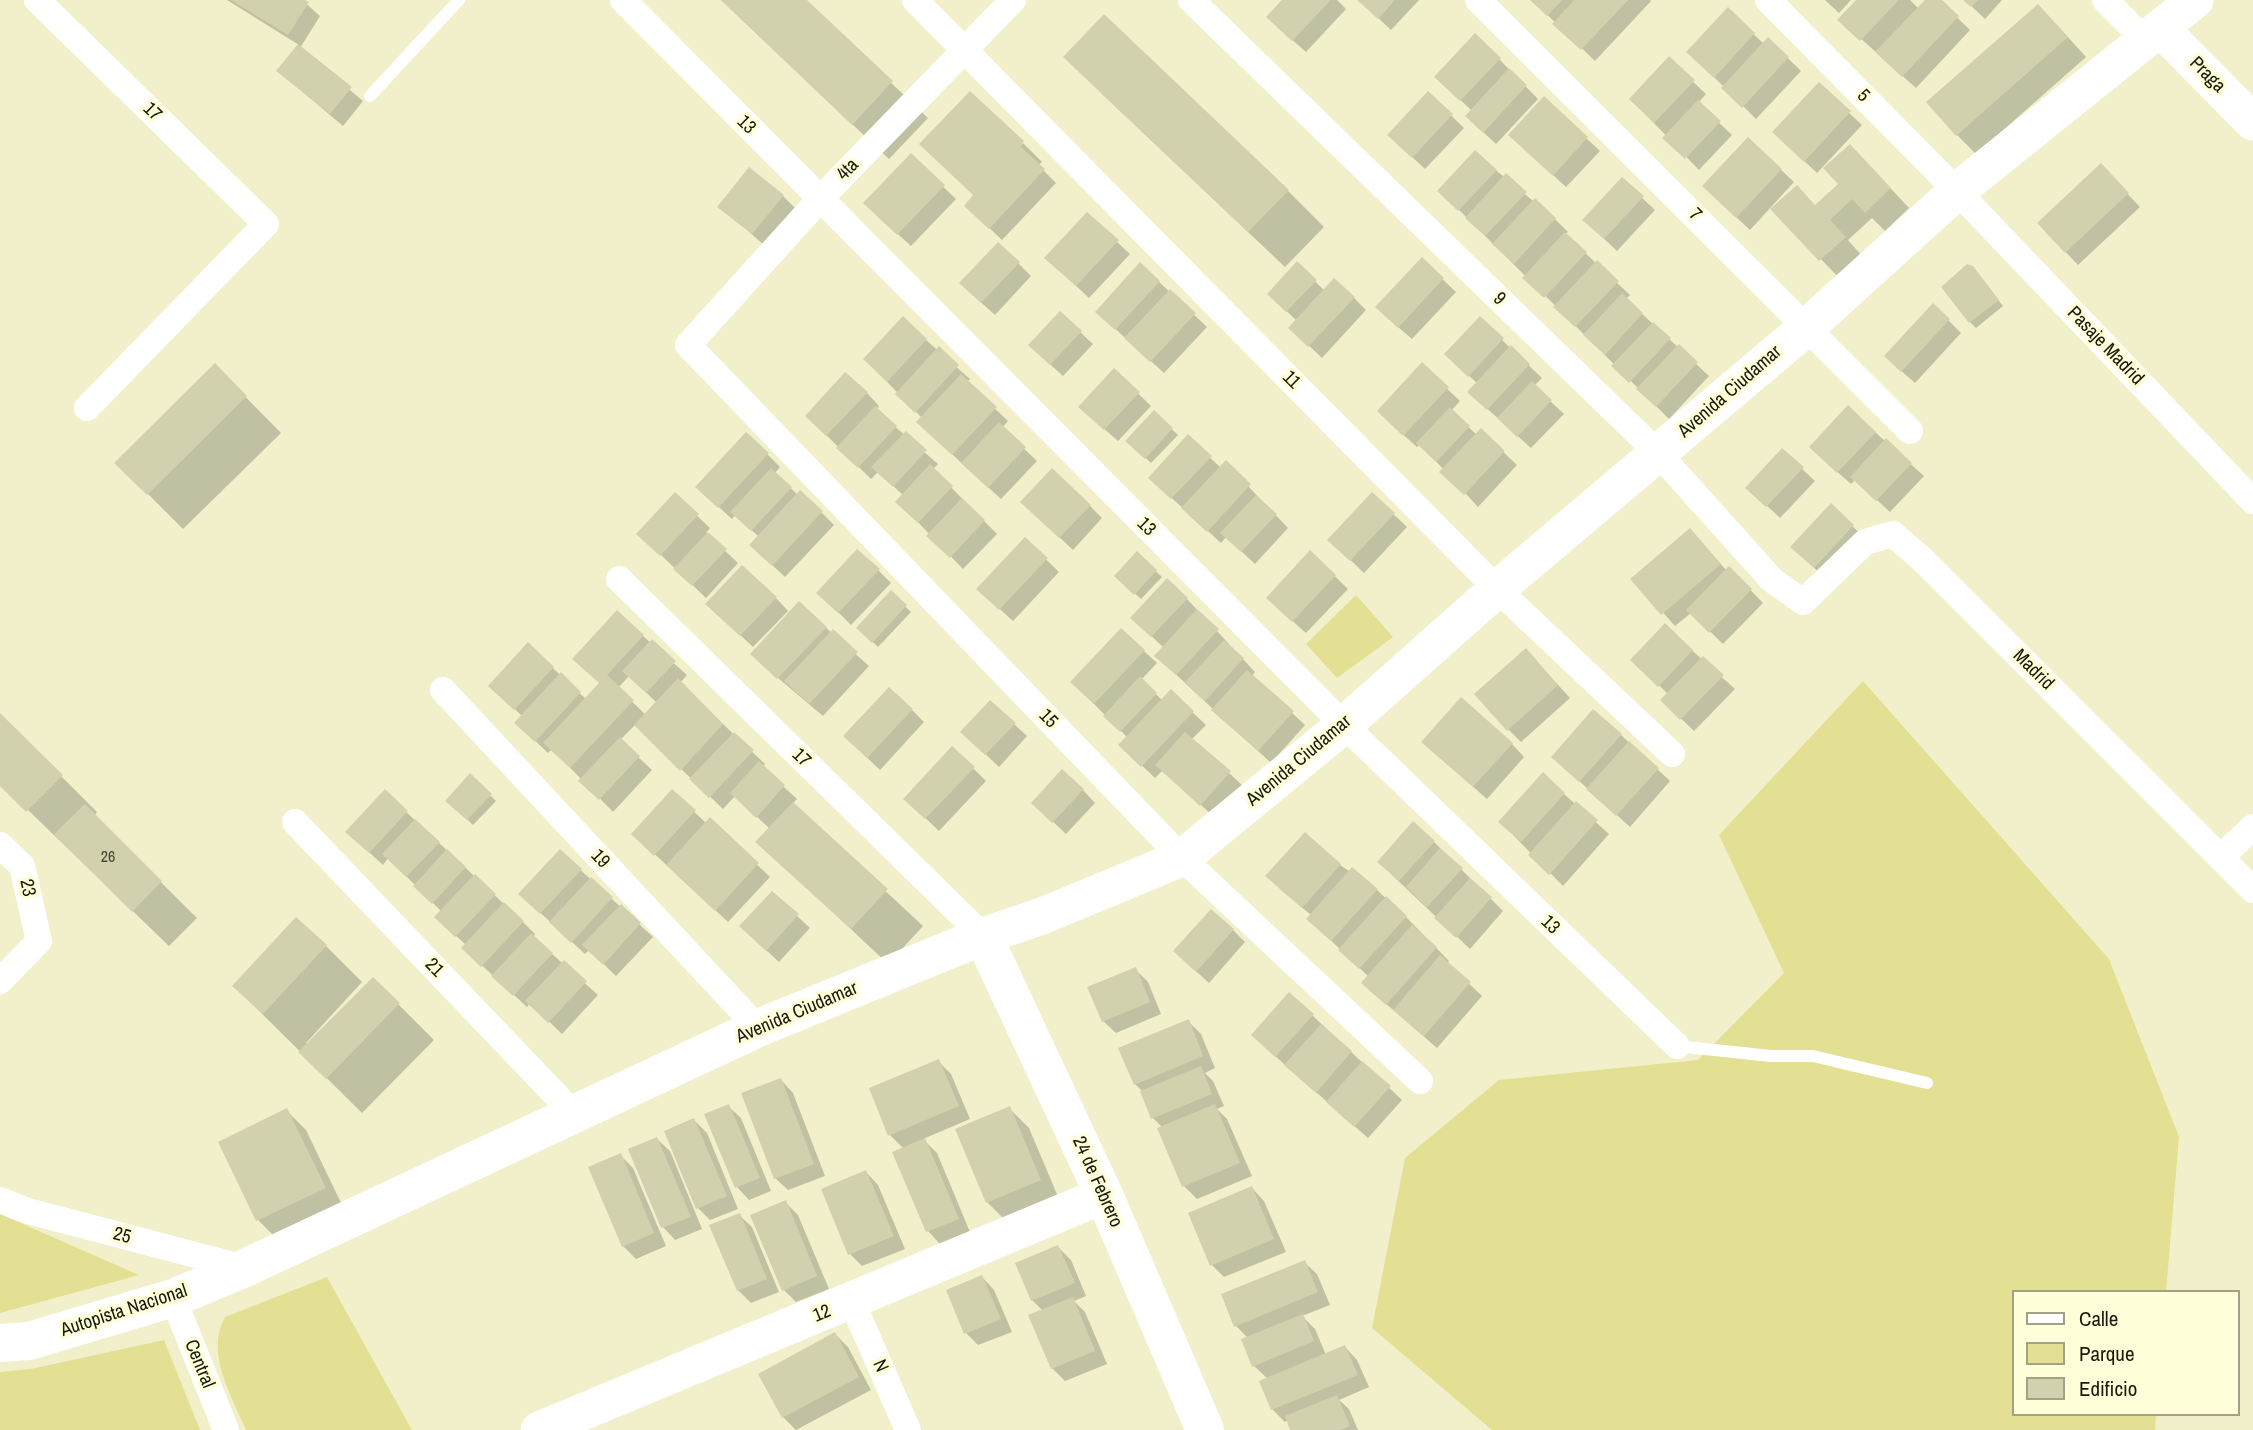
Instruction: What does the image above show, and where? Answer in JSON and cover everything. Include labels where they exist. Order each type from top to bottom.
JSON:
[{"type":"main road","name":"Avenida Ciudamar","points":[[244,1268],[758,1028],[1182,858],[1344,725],[1497,589],[1807,327],[1957,191],[2195,0]]},
{"type":"main road","name":"Praga","points":[[2152,34],[2253,122]]},
{"type":"main road","name":"24 de Febrero","points":[[983,936],[1104,1195],[1205,1430]]},
{"type":"main road","name":"12","points":[[539,1430],[1104,1195]]},
{"type":"main road","name":"Autopista Nacional","points":[[0,1343],[29,1341],[173,1298],[244,1268]]},
{"type":"street","name":"17","points":[[37,0],[266,224],[87,408]]},
{"type":"street","name":"13","points":[[623,0],[1344,725],[1676,1046]]},
{"type":"street","name":"11","points":[[915,0],[1497,589],[1672,754]]},
{"type":"street","name":"4ta","points":[[688,345],[820,199],[1013,0]]},
{"type":"street","name":"9","points":[[1191,0],[1658,453],[1772,580],[1803,602]]},
{"type":"street","name":"7","points":[[1478,0],[1910,431]]},
{"type":"street","name":"5","points":[[1768,0],[1957,191]]},
{"type":"street","points":[[2105,0],[2152,34]]},
{"type":"street","name":"Pasaje Madrid","points":[[1957,191],[2253,501]]},
{"type":"street","name":"15","points":[[688,345],[1182,858],[1419,1081]]},
{"type":"street","name":"Madrid","points":[[1803,602],[1866,542],[1893,534],[2253,890]]},
{"type":"street","name":"17","points":[[619,579],[983,936]]},
{"type":"street","name":"19","points":[[443,690],[758,1028]]},
{"type":"street","name":"21","points":[[295,822],[573,1113]]},
{"type":"street","points":[[2221,857],[2253,827]]},
{"type":"street","name":"23","points":[[0,845],[22,866],[39,941],[0,981]]},
{"type":"street","name":"25","points":[[0,1200],[28,1211],[244,1268]]},
{"type":"street","name":"Central","points":[[173,1298],[226,1430]]},
{"type":"street","name":"N","points":[[852,1302],[908,1430]]},
{"type":"lane","points":[[370,96],[458,0]]},
{"type":"lane","points":[[1676,1046],[1771,1056],[1813,1056],[1927,1083]]},
{"type":"green space","points":[[1356,595],[1393,637],[1337,678],[1306,644]]},
{"type":"green space","points":[[1863,681],[2109,959],[2179,1137],[2166,1290],[2011,1290],[2011,1416],[2156,1416],[2155,1430],[1492,1430],[1372,1328],[1405,1158],[1499,1080],[1698,1060],[1784,973],[1719,835]]},
{"type":"green space","points":[[0,1214],[139,1275],[0,1313]]},
{"type":"green space","points":[[327,1277],[412,1430],[246,1430],[227,1388],[219,1359],[220,1330],[225,1317]]},
{"type":"green space","points":[[164,1340],[200,1430],[0,1430],[0,1372],[31,1369]]},
{"type":"building","points":[[231,0],[305,0],[309,2],[288,35]]},
{"type":"building","points":[[721,0],[807,0],[893,81],[852,125]]},
{"type":"building","points":[[1282,0],[1331,0],[1292,41],[1266,17]]},
{"type":"building","points":[[1357,0],[1395,0],[1378,19]]},
{"type":"building","points":[[1530,0],[1562,0],[1547,16]]},
{"type":"building","points":[[1574,0],[1628,0],[1581,50],[1552,24]]},
{"type":"building","points":[[1856,0],[1899,0],[1860,41],[1837,20]]},
{"type":"building","points":[[1925,0],[1942,0],[1959,16],[1902,77],[1875,52]]},
{"type":"building","points":[[1963,0],[1978,0],[1971,7]]},
{"type":"building","points":[[2038,4],[2068,37],[1956,136],[1926,102]]},
{"type":"building","points":[[1728,7],[1755,33],[1714,78],[1686,52]]},
{"type":"building","points":[[1104,14],[1289,190],[1248,232],[1063,57]]},
{"type":"building","points":[[1475,33],[1501,58],[1460,101],[1434,77]]},
{"type":"building","points":[[1768,37],[1789,57],[1742,108],[1721,88]]},
{"type":"building","points":[[298,44],[352,87],[330,114],[276,71]]},
{"type":"building","points":[[1669,56],[1695,80],[1654,123],[1629,99]]},
{"type":"building","points":[[1509,68],[1527,85],[1483,133],[1465,116]]},
{"type":"building","points":[[1819,82],[1851,111],[1804,162],[1772,132]]},
{"type":"building","points":[[970,91],[1024,141],[1020,146],[1045,169],[989,229],[964,206],[973,195],[919,144]]},
{"type":"building","points":[[1428,91],[1453,114],[1412,158],[1387,135]]},
{"type":"building","points":[[1544,96],[1588,137],[1553,176],[1508,135]]},
{"type":"building","points":[[1698,100],[1721,121],[1685,159],[1662,138]]},
{"type":"building","points":[[1748,137],[1782,169],[1736,218],[1702,186]]},
{"type":"building","points":[[1850,144],[1891,188],[1865,213],[1852,199],[1830,220],[1846,237],[1819,261],[1770,209],[1797,185],[1815,205],[1838,184],[1823,168]]},
{"type":"building","points":[[1475,150],[1497,170],[1458,211],[1437,191]]},
{"type":"building","points":[[911,153],[945,185],[897,235],[863,203]]},
{"type":"building","points":[[2101,163],[2129,193],[2065,253],[2037,223]]},
{"type":"building","points":[[749,167],[784,195],[752,234],[717,207]]},
{"type":"building","points":[[1506,173],[1527,192],[1485,236],[1465,218]]},
{"type":"building","points":[[1622,177],[1644,196],[1604,239],[1582,220]]},
{"type":"building","points":[[1535,198],[1556,218],[1514,264],[1492,244]]},
{"type":"building","points":[[1087,212],[1119,240],[1076,286],[1044,258]]},
{"type":"building","points":[[1565,232],[1587,252],[1544,298],[1522,278]]},
{"type":"building","points":[[998,242],[1020,262],[981,303],[959,283]]},
{"type":"building","points":[[1422,257],[1444,278],[1398,328],[1375,307]]},
{"type":"building","points":[[1597,260],[1619,281],[1575,327],[1553,307]]},
{"type":"building","points":[[1297,261],[1317,280],[1286,312],[1267,294]]},
{"type":"building","points":[[1140,262],[1160,281],[1115,330],[1095,312]]},
{"type":"building","points":[[1967,264],[1973,266],[1999,300],[1969,323],[1941,287]]},
{"type":"building","points":[[1334,278],[1355,297],[1308,347],[1288,328]]},
{"type":"building","points":[[1170,289],[1196,313],[1150,362],[1124,338]]},
{"type":"building","points":[[1622,293],[1643,313],[1605,355],[1583,335]]},
{"type":"building","points":[[1933,303],[1950,319],[1901,372],[1884,356]]},
{"type":"building","points":[[1060,311],[1082,331],[1050,365],[1028,345]]},
{"type":"building","points":[[903,316],[927,339],[887,382],[863,359]]},
{"type":"building","points":[[1480,316],[1504,338],[1468,377],[1444,354]]},
{"type":"building","points":[[1653,322],[1671,338],[1629,383],[1611,366]]},
{"type":"building","points":[[1679,344],[1698,362],[1656,407],[1636,389]]},
{"type":"building","points":[[1511,345],[1530,364],[1487,410],[1467,392]]},
{"type":"building","points":[[939,346],[959,365],[915,413],[895,394]]},
{"type":"building","points":[[1422,362],[1449,387],[1403,436],[1377,411]]},
{"type":"building","points":[[215,363],[247,396],[147,495],[114,463]]},
{"type":"building","points":[[1114,368],[1140,392],[1104,430],[1078,407]]},
{"type":"building","points":[[845,372],[868,392],[826,436],[805,416]]},
{"type":"building","points":[[961,374],[997,407],[952,455],[916,422]]},
{"type":"building","points":[[1532,381],[1552,400],[1517,437],[1497,418]]},
{"type":"building","points":[[1848,405],[1876,432],[1837,473],[1809,447]]},
{"type":"building","points":[[875,406],[897,426],[858,468],[836,448]]},
{"type":"building","points":[[1450,407],[1470,426],[1436,462],[1416,443]]},
{"type":"building","points":[[1154,410],[1173,428],[1145,459],[1125,441]]},
{"type":"building","points":[[999,422],[1026,447],[988,488],[961,463]]},
{"type":"building","points":[[1481,428],[1505,451],[1464,495],[1439,472]]},
{"type":"building","points":[[906,431],[927,450],[893,487],[871,467]]},
{"type":"building","points":[[746,432],[769,453],[718,508],[695,487]]},
{"type":"building","points":[[1188,434],[1212,456],[1171,499],[1148,478]]},
{"type":"building","points":[[1886,438],[1912,463],[1876,501],[1850,477]]},
{"type":"building","points":[[1782,448],[1804,467],[1766,507],[1745,488]]},
{"type":"building","points":[[1226,460],[1251,484],[1207,532],[1181,508]]},
{"type":"building","points":[[930,464],[953,486],[918,523],[895,502]]},
{"type":"building","points":[[771,468],[792,487],[751,531],[730,512]]},
{"type":"building","points":[[1052,468],[1091,505],[1059,538],[1020,502]]},
{"type":"building","points":[[800,490],[823,511],[772,566],[749,545]]},
{"type":"building","points":[[675,492],[699,514],[660,556],[636,534]]},
{"type":"building","points":[[1372,492],[1395,513],[1350,561],[1327,540]]},
{"type":"building","points":[[1256,495],[1277,514],[1241,552],[1220,533]]},
{"type":"building","points":[[962,498],[985,520],[950,558],[926,536]]},
{"type":"building","points":[[1831,503],[1854,525],[1814,568],[1790,547]]},
{"type":"building","points":[[1690,528],[1721,564],[1661,615],[1630,579]]},
{"type":"building","points":[[708,532],[727,549],[692,586],[673,569]]},
{"type":"building","points":[[1025,537],[1048,558],[999,610],[976,589]]},
{"type":"building","points":[[857,549],[880,569],[838,613],[816,593]]},
{"type":"building","points":[[1310,550],[1336,575],[1292,622],[1266,598]]},
{"type":"building","points":[[1137,551],[1157,570],[1134,595],[1114,576]]},
{"type":"building","points":[[742,565],[777,597],[740,636],[705,604]]},
{"type":"building","points":[[1729,566],[1752,589],[1709,633],[1686,610]]},
{"type":"building","points":[[1167,578],[1188,598],[1151,637],[1130,618]]},
{"type":"building","points":[[891,590],[907,605],[872,643],[856,628]]},
{"type":"building","points":[[799,601],[827,627],[777,679],[750,654]]},
{"type":"building","points":[[1197,609],[1219,629],[1176,675],[1154,656]]},
{"type":"building","points":[[617,610],[644,635],[607,675],[634,700],[570,768],[543,743],[599,683],[572,659]]},
{"type":"building","points":[[1665,623],[1693,650],[1658,687],[1630,660]]},
{"type":"building","points":[[1121,628],[1145,650],[1094,704],[1070,682]]},
{"type":"building","points":[[833,629],[858,652],[809,704],[784,681]]},
{"type":"building","points":[[652,639],[676,661],[646,693],[622,671]]},
{"type":"building","points":[[1224,640],[1244,658],[1205,701],[1185,682]]},
{"type":"building","points":[[528,642],[554,667],[514,710],[488,686]]},
{"type":"building","points":[[1526,648],[1558,685],[1507,731],[1474,694]]},
{"type":"building","points":[[1703,656],[1724,675],[1680,720],[1660,700]]},
{"type":"building","points":[[1247,670],[1294,711],[1258,751],[1211,710]]},
{"type":"building","points":[[561,672],[581,692],[535,742],[514,723]]},
{"type":"building","points":[[1140,676],[1157,693],[1120,732],[1103,716]]},
{"type":"building","points":[[678,678],[723,724],[680,771],[634,725]]},
{"type":"building","points":[[889,687],[913,709],[867,758],[843,736]]},
{"type":"building","points":[[1171,689],[1194,711],[1141,767],[1118,745]]},
{"type":"building","points":[[1461,697],[1513,743],[1473,787],[1421,742]]},
{"type":"building","points":[[990,700],[1016,723],[985,755],[960,732]]},
{"type":"building","points":[[1593,709],[1622,734],[1579,782],[1551,757]]},
{"type":"building","points":[[0,713],[63,775],[26,812],[0,786]]},
{"type":"building","points":[[734,732],[754,750],[709,798],[689,779]]},
{"type":"building","points":[[1185,732],[1231,771],[1200,806],[1155,765]]},
{"type":"building","points":[[620,737],[640,756],[599,800],[578,781]]},
{"type":"building","points":[[1629,741],[1659,768],[1616,816],[1586,789]]},
{"type":"building","points":[[952,746],[975,767],[925,819],[903,799]]},
{"type":"building","points":[[759,761],[785,785],[756,818],[730,793]]},
{"type":"building","points":[[1062,769],[1084,789],[1052,823],[1031,803]]},
{"type":"building","points":[[1543,772],[1565,793],[1521,842],[1498,822]]},
{"type":"building","points":[[470,773],[492,794],[467,820],[445,801]]},
{"type":"building","points":[[385,789],[408,811],[369,853],[345,832]]},
{"type":"building","points":[[672,789],[696,810],[654,856],[631,834]]},
{"type":"building","points":[[1576,801],[1598,820],[1549,875],[1528,855]]},
{"type":"building","points":[[793,802],[888,889],[851,929],[755,842]]},
{"type":"building","points":[[85,804],[162,881],[132,912],[54,834]]},
{"type":"building","points":[[710,817],[759,863],[715,911],[666,865]]},
{"type":"building","points":[[415,819],[440,842],[406,877],[382,854]]},
{"type":"building","points":[[1413,821],[1435,841],[1399,881],[1377,862]]},
{"type":"building","points":[[1305,832],[1341,864],[1302,908],[1265,876]]},
{"type":"building","points":[[1440,848],[1463,868],[1427,907],[1406,887]]},
{"type":"building","points":[[447,849],[466,867],[432,904],[413,886]]},
{"type":"building","points":[[560,849],[582,869],[540,914],[518,894]]},
{"type":"building","points":[[1352,867],[1378,889],[1331,941],[1306,919]]},
{"type":"building","points":[[475,874],[496,894],[455,937],[434,917]]},
{"type":"building","points":[[591,877],[613,897],[571,943],[549,922]]},
{"type":"building","points":[[1470,878],[1492,897],[1456,938],[1434,918]]},
{"type":"building","points":[[772,891],[799,914],[766,951],[739,926]]},
{"type":"building","points":[[1386,896],[1407,916],[1359,969],[1338,950]]},
{"type":"building","points":[[504,902],[524,921],[481,967],[461,948]]},
{"type":"building","points":[[621,904],[641,923],[603,965],[582,945]]},
{"type":"building","points":[[1211,909],[1234,929],[1196,972],[1173,951]]},
{"type":"building","points":[[296,917],[327,945],[263,1014],[232,986]]},
{"type":"building","points":[[1412,925],[1437,947],[1386,1005],[1361,983]]},
{"type":"building","points":[[531,933],[553,953],[513,996],[491,976]]},
{"type":"building","points":[[1440,955],[1471,982],[1424,1036],[1393,1010]]},
{"type":"building","points":[[564,960],[587,981],[548,1023],[525,1001]]},
{"type":"building","points":[[1136,967],[1150,1002],[1102,1022],[1087,987]]},
{"type":"building","points":[[373,977],[400,1003],[326,1079],[298,1052]]},
{"type":"building","points":[[1289,992],[1314,1014],[1275,1057],[1251,1035]]},
{"type":"building","points":[[1189,1019],[1203,1056],[1134,1085],[1118,1048]]},
{"type":"building","points":[[1321,1024],[1352,1051],[1316,1093],[1284,1065]]},
{"type":"building","points":[[939,1059],[959,1106],[888,1136],[869,1088]]},
{"type":"building","points":[[1362,1061],[1391,1086],[1354,1127],[1326,1102]]},
{"type":"building","points":[[1201,1066],[1212,1094],[1151,1119],[1140,1091]]},
{"type":"building","points":[[781,1078],[814,1164],[774,1179],[741,1093]]},
{"type":"building","points":[[729,1104],[760,1178],[735,1188],[704,1114]]},
{"type":"building","points":[[1215,1104],[1240,1163],[1182,1187],[1157,1128]]},
{"type":"building","points":[[1010,1106],[1041,1180],[986,1203],[955,1129]]},
{"type":"building","points":[[287,1108],[326,1188],[256,1221],[218,1142]]},
{"type":"building","points":[[694,1118],[727,1196],[696,1209],[664,1131]]},
{"type":"building","points":[[657,1137],[691,1217],[661,1228],[628,1149]]},
{"type":"building","points":[[925,1138],[959,1219],[926,1232],[892,1152]]},
{"type":"building","points":[[621,1153],[654,1233],[622,1247],[588,1167]]},
{"type":"building","points":[[866,1170],[894,1236],[848,1255],[821,1189]]},
{"type":"building","points":[[1252,1186],[1274,1239],[1210,1266],[1188,1213]]},
{"type":"building","points":[[786,1200],[817,1276],[782,1291],[750,1215]]},
{"type":"building","points":[[740,1213],[767,1279],[737,1291],[709,1225]]},
{"type":"building","points":[[1058,1245],[1075,1283],[1031,1301],[1015,1263]]},
{"type":"building","points":[[1305,1260],[1318,1292],[1234,1327],[1221,1294]]},
{"type":"building","points":[[982,1275],[1001,1319],[964,1334],[946,1290]]},
{"type":"building","points":[[1073,1297],[1095,1351],[1051,1369],[1028,1315]]},
{"type":"building","points":[[1303,1314],[1314,1341],[1252,1367],[1241,1339]]},
{"type":"building","points":[[835,1332],[859,1377],[782,1418],[758,1374]]},
{"type":"building","points":[[1345,1345],[1358,1375],[1271,1410],[1259,1381]]},
{"type":"building","points":[[1337,1395],[1350,1426],[1340,1430],[1290,1430],[1285,1416]]}]
